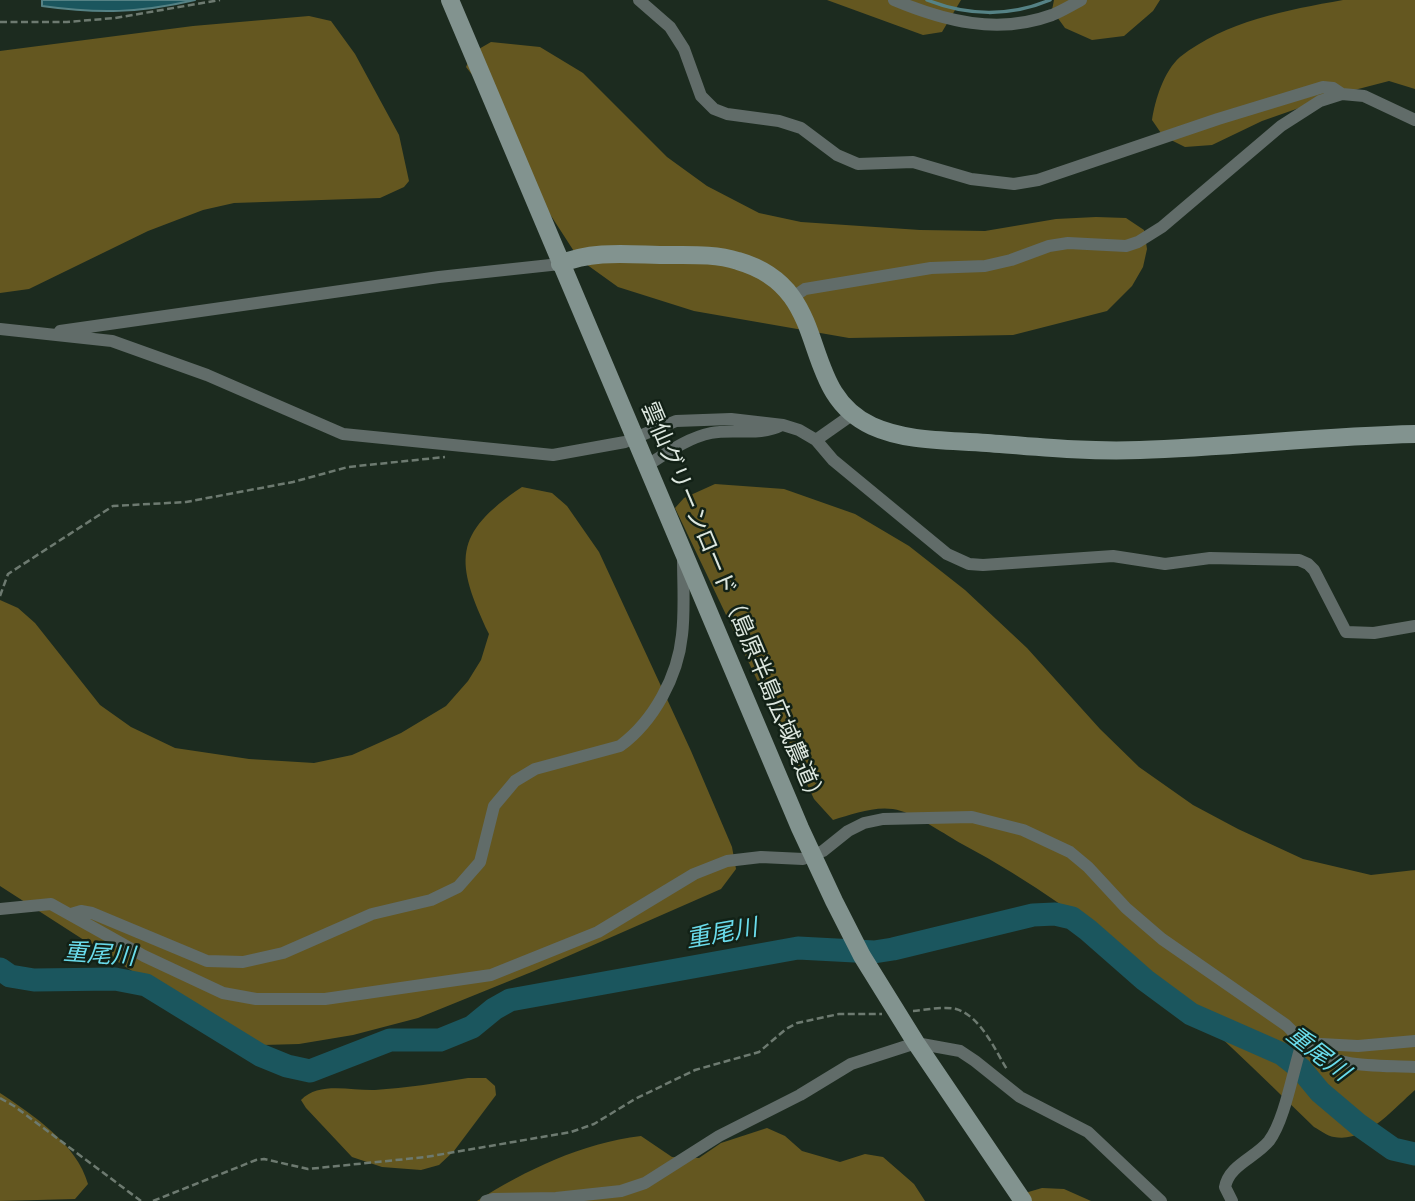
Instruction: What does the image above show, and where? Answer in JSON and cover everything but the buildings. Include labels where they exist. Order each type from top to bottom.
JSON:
[{"type":"street","name":"雲仙グリーンロード（島原半島広域農道）","points":[[450,0],[646,466],[834,901],[862,956],[905,1015],[916,1043],[1023,1201]]},
{"type":"street","points":[[639,0],[670,27],[684,49],[701,96],[714,109],[727,114],[779,121],[801,128],[837,155],[858,164],[913,162],[971,179],[1014,184],[1038,180],[1218,119],[1323,87],[1338,90],[1342,94]]},
{"type":"street","points":[[894,0],[927,14],[966,24],[991,25],[1052,15],[1081,0]]},
{"type":"street","points":[[793,297],[805,289],[904,271],[985,266],[1049,246],[1068,243],[1126,246],[1138,242],[1162,228],[1280,127],[1321,101],[1342,94],[1364,96],[1415,120]]},
{"type":"street","points":[[42,333],[439,277],[560,264],[596,254],[711,256],[737,260],[759,268],[775,279],[793,297],[807,324],[829,385],[853,414],[869,425],[904,436],[1101,451],[1347,435],[1415,434]]},
{"type":"street","points":[[0,329],[112,341],[207,375],[343,434],[553,455],[625,442],[676,421],[699,418],[783,425],[800,430],[816,440],[833,460],[947,554],[969,564],[1113,556],[1165,564],[1210,558],[1299,560],[1314,570],[1346,632],[1374,633],[1415,626]]},
{"type":"street","points":[[816,440],[853,414]]},
{"type":"street","points":[[646,466],[689,440],[712,432],[762,432],[783,425]]},
{"type":"street","points":[[71,914],[81,911],[92,913],[207,961],[243,962],[283,953],[372,914],[431,900],[458,887],[480,862],[494,806],[515,781],[536,769],[620,746],[649,718],[675,670],[682,635],[683,550]]},
{"type":"street","points":[[0,909],[51,904],[144,956],[223,993],[256,999],[325,999],[491,975],[598,932],[694,874],[727,861],[761,857],[803,859],[823,851],[848,831],[883,819],[972,817],[1023,831],[1070,852],[1088,867],[1126,908],[1162,939],[1286,1025],[1302,1043],[1322,1056],[1341,1062],[1415,1068]]},
{"type":"street","points":[[1302,1043],[1358,1046],[1415,1041]]},
{"type":"street","points":[[486,1201],[556,1198],[621,1191],[645,1183],[719,1136],[800,1095],[851,1064],[916,1043],[960,1051],[1020,1097],[1088,1132],[1161,1201]]},
{"type":"street","points":[[1233,1201],[1225,1188],[1226,1179],[1270,1139],[1302,1043]]},
{"type":"path","points":[[0,22],[67,22],[115,18],[220,0]]},
{"type":"path","points":[[0,596],[8,574],[113,506],[186,502],[293,482],[348,467],[454,456]]},
{"type":"path","points":[[905,1015],[947,1008],[965,1013],[985,1034],[1010,1074]]},
{"type":"path","points":[[152,1201],[264,1158],[308,1168],[426,1157],[571,1132],[594,1124],[635,1099],[684,1075],[759,1052],[797,1023],[839,1014],[881,1014]]},
{"type":"path","points":[[0,1098],[141,1201]]},
{"type":"shaded area","points":[[827,0],[961,0],[942,32],[923,35]]},
{"type":"shaded area","points":[[1054,0],[1160,0],[1153,11],[1124,36],[1092,40],[1065,28],[1052,10]]},
{"type":"shaded area","points":[[1343,0],[1415,0],[1415,89],[1389,81],[1339,94],[1262,121],[1212,145],[1185,147],[1163,136],[1152,120],[1153,112],[1165,78],[1180,57],[1217,34],[1237,26],[1279,13]]},
{"type":"shaded area","points":[[309,16],[331,21],[355,54],[399,135],[409,181],[404,187],[380,198],[234,203],[203,210],[148,231],[29,289],[0,293],[0,51],[193,26]]},
{"type":"shaded area","points":[[491,42],[540,47],[583,73],[667,157],[707,186],[759,213],[801,222],[920,230],[985,231],[1056,219],[1126,218],[1144,230],[1147,249],[1143,267],[1132,286],[1107,311],[1013,335],[849,338],[694,311],[618,287],[579,259],[511,154],[481,86],[466,67],[472,53]]},
{"type":"shaded area","points":[[715,484],[784,489],[855,514],[909,546],[965,590],[1027,648],[1100,729],[1139,767],[1193,805],[1303,859],[1371,875],[1415,870],[1415,1090],[1368,1130],[1346,1137],[1329,1135],[1314,1127],[1232,1047],[1148,972],[1060,904],[1012,873],[908,813],[893,809],[875,809],[833,820],[814,799],[675,508],[684,498]]},
{"type":"shaded area","points":[[522,487],[552,493],[567,506],[599,552],[732,847],[736,869],[721,889],[534,971],[418,1018],[353,1035],[299,1044],[263,1045],[219,1027],[0,886],[0,600],[18,608],[35,623],[100,705],[131,727],[175,748],[249,759],[314,763],[352,755],[401,733],[446,706],[468,681],[481,660],[489,634],[470,587],[466,568],[467,551],[472,535],[483,520]]},
{"type":"shaded area","points":[[486,1078],[495,1086],[496,1095],[454,1151],[439,1165],[421,1170],[382,1167],[352,1157],[301,1100],[308,1094],[326,1089],[375,1090]]},
{"type":"shaded area","points":[[0,1093],[53,1132],[74,1156],[88,1184],[75,1199],[0,1201]]},
{"type":"shaded area","points":[[767,1128],[785,1136],[802,1151],[840,1162],[865,1154],[883,1157],[914,1184],[925,1201],[477,1201],[535,1169],[597,1145],[641,1136],[672,1157],[699,1158],[721,1143]]},
{"type":"shaded area","points":[[1042,1188],[1064,1189],[1091,1201],[1025,1201],[1025,1193]]},
{"type":"water","points":[[42,0],[195,0],[155,8],[101,11],[42,6]]},
{"type":"waterway","points":[[927,0],[973,12],[1004,12],[1050,0]]},
{"type":"waterway","name":"重尾川","points":[[0,969],[10,976],[34,980],[115,979],[146,985],[260,1055],[287,1066],[310,1071],[390,1040],[440,1040],[472,1027],[510,1000],[798,948],[874,952],[1033,915],[1055,914],[1072,918],[1145,980],[1191,1014],[1282,1054],[1301,1069],[1320,1092],[1359,1125],[1393,1149],[1415,1154]]}]
